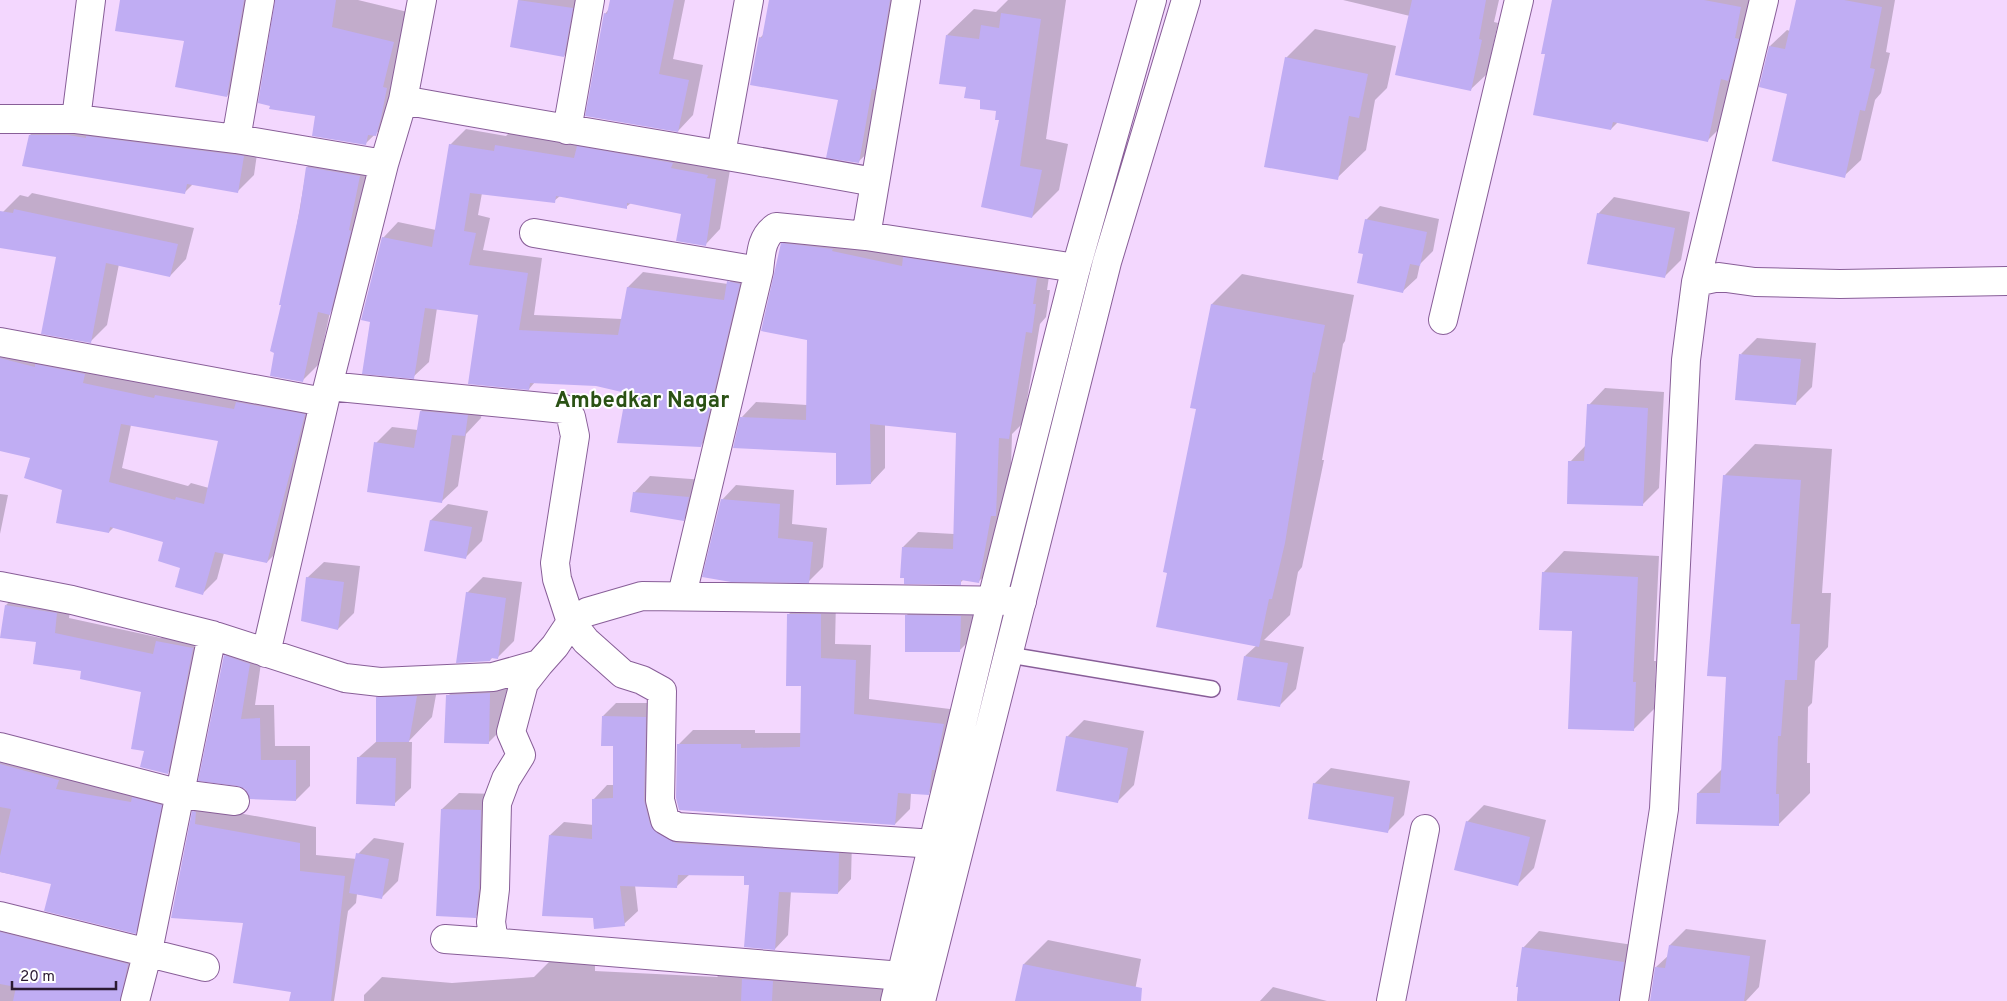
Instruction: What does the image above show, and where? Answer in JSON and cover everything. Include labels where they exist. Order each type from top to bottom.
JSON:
[{"type":"street","points":[[76,119],[91,0]]},
{"type":"street","points":[[236,139],[260,0]]},
{"type":"street","points":[[266,653],[326,393],[384,164],[403,100],[422,0]]},
{"type":"street","points":[[567,130],[590,0]]},
{"type":"street","points":[[721,154],[749,0]]},
{"type":"street","points":[[866,236],[906,0]]},
{"type":"street","points":[[445,939],[500,943],[899,989],[992,599],[1076,268],[1152,0]]},
{"type":"street","points":[[921,1001],[1107,262],[1186,0]]},
{"type":"street","points":[[1443,320],[1519,0]]},
{"type":"street","points":[[1634,1001],[1664,809],[1686,360],[1696,282],[1764,0]]},
{"type":"street","points":[[403,100],[874,182]]},
{"type":"street","points":[[0,119],[76,119],[236,139],[384,164]]},
{"type":"street","points":[[682,595],[759,271],[764,240],[768,232],[776,227],[866,236],[1076,268]]},
{"type":"street","points":[[534,233],[759,271]]},
{"type":"street","points":[[1696,282],[1719,277],[1755,282],[1812,283],[2007,281]]},
{"type":"street","points":[[0,342],[326,393],[564,409],[571,416],[575,436],[555,563],[556,579],[571,622],[586,641],[623,674],[642,680],[662,691],[660,800],[665,820],[676,827],[934,844]]},
{"type":"street","points":[[0,586],[72,600],[212,635],[345,678],[380,682],[493,676],[539,664]]},
{"type":"street","points":[[500,943],[493,935],[491,922],[495,889],[497,804],[506,779],[521,756],[511,732],[524,683],[555,646],[571,622],[587,612],[642,596],[992,599],[1022,601]]},
{"type":"street","points":[[135,1001],[148,951],[212,635]]},
{"type":"street","points":[[0,747],[181,794],[235,801]]},
{"type":"street","points":[[1391,1001],[1425,829]]},
{"type":"street","points":[[0,916],[148,951],[206,967]]},
{"type":"lane","points":[[1009,655],[1212,689]]},
{"type":"building","points":[[120,0],[244,0],[227,97],[175,87],[184,41],[115,31]]},
{"type":"building","points":[[275,0],[336,0],[332,27],[394,42],[383,87],[387,88],[381,118],[376,136],[368,135],[366,145],[312,136],[315,116],[269,109],[270,106],[258,103]]},
{"type":"building","points":[[518,0],[573,8],[564,57],[510,47]]},
{"type":"building","points":[[610,0],[674,0],[659,74],[689,80],[678,132],[585,116],[604,13],[607,14]]},
{"type":"building","points":[[769,0],[890,0],[875,90],[872,89],[859,163],[826,158],[838,100],[750,85],[759,37],[762,38]]},
{"type":"building","points":[[1412,0],[1486,0],[1479,39],[1482,40],[1471,91],[1395,75]]},
{"type":"building","points":[[1552,0],[1704,0],[1741,7],[1735,38],[1739,39],[1728,81],[1721,79],[1708,142],[1613,122],[1611,130],[1533,115],[1545,54],[1541,54]]},
{"type":"building","points":[[1796,0],[1844,0],[1882,7],[1870,68],[1875,69],[1865,111],[1860,110],[1845,178],[1772,161],[1787,94],[1759,87],[1769,46],[1785,49]]},
{"type":"building","points":[[1001,13],[1041,19],[1020,166],[1042,170],[1032,218],[981,207],[999,120],[995,120],[996,111],[980,109],[980,100],[964,98],[966,87],[939,84],[946,35],[979,39],[981,25],[999,28]]},
{"type":"building","points":[[1285,57],[1368,74],[1359,118],[1349,116],[1338,180],[1264,167]]},
{"type":"building","points":[[29,135],[68,135],[86,138],[86,136],[244,156],[238,193],[187,184],[185,194],[22,166]]},
{"type":"building","points":[[449,144],[494,151],[495,145],[574,158],[577,146],[673,163],[671,168],[708,175],[707,178],[716,179],[706,246],[676,241],[681,214],[627,203],[627,209],[556,196],[555,203],[470,193],[464,231],[476,233],[469,265],[528,273],[519,330],[618,335],[627,287],[724,300],[727,281],[740,284],[701,447],[617,443],[626,393],[596,386],[530,383],[529,390],[468,384],[478,315],[425,308],[414,379],[362,374],[370,322],[361,320],[382,237],[432,247]]},
{"type":"building","points":[[306,167],[360,176],[349,230],[351,231],[330,315],[318,312],[303,382],[270,376],[274,353],[270,351],[300,209]]},
{"type":"building","points":[[14,209],[178,244],[170,277],[106,263],[91,343],[41,334],[56,257],[0,248],[0,211],[13,213]]},
{"type":"building","points":[[1597,213],[1675,228],[1665,278],[1587,264]]},
{"type":"building","points":[[1365,219],[1427,232],[1420,266],[1410,264],[1403,293],[1357,283],[1363,254],[1358,253]]},
{"type":"building","points":[[781,243],[833,249],[832,251],[902,266],[903,257],[1037,278],[1033,304],[1036,304],[1032,333],[1026,332],[1009,439],[999,438],[996,516],[991,516],[979,583],[961,580],[961,585],[904,584],[904,578],[900,578],[902,547],[953,549],[956,433],[870,424],[871,484],[836,485],[836,453],[733,448],[740,417],[806,420],[807,340],[761,331]]},
{"type":"building","points":[[1211,304],[1325,325],[1315,373],[1313,372],[1285,543],[1272,599],[1269,599],[1259,647],[1156,627],[1167,573],[1163,572],[1196,409],[1190,408]]},
{"type":"building","points":[[1739,354],[1801,359],[1796,405],[1735,400]]},
{"type":"building","points":[[0,358],[35,367],[35,364],[85,374],[83,383],[154,398],[155,395],[234,409],[236,402],[305,414],[267,563],[215,552],[203,595],[175,587],[180,568],[158,561],[163,542],[110,527],[109,533],[56,523],[62,490],[24,478],[30,458],[0,451]],"holes":[[[121,424],[218,441],[204,504],[176,497],[175,500],[109,482]]]},
{"type":"building","points":[[1587,404],[1648,408],[1643,506],[1567,504],[1568,461],[1584,461]]},
{"type":"building","points":[[420,411],[468,415],[465,436],[452,435],[442,503],[367,492],[374,442],[414,448]]},
{"type":"building","points":[[1723,475],[1801,480],[1791,624],[1800,624],[1797,680],[1785,680],[1781,736],[1778,736],[1776,794],[1779,794],[1779,826],[1696,824],[1697,793],[1720,793],[1726,677],[1707,676]]},
{"type":"building","points":[[633,492],[689,497],[684,521],[630,512]]},
{"type":"building","points":[[721,499],[780,504],[778,538],[813,542],[809,583],[731,582],[702,577]]},
{"type":"building","points":[[430,520],[472,527],[466,559],[424,551]]},
{"type":"building","points":[[1542,572],[1638,577],[1633,682],[1636,682],[1634,731],[1568,729],[1572,631],[1539,630]]},
{"type":"building","points":[[306,577],[344,582],[338,630],[301,621]]},
{"type":"building","points":[[466,592],[506,598],[498,659],[491,658],[490,661],[456,663]]},
{"type":"building","points":[[5,605],[57,613],[55,633],[153,654],[156,641],[193,648],[168,774],[140,767],[144,751],[131,749],[141,692],[80,679],[81,671],[33,664],[36,642],[0,638]]},
{"type":"building","points":[[787,614],[821,614],[821,658],[856,660],[854,714],[944,724],[935,770],[932,770],[929,795],[898,793],[895,825],[679,810],[676,798],[677,744],[741,744],[741,748],[800,747],[801,686],[786,686]]},
{"type":"building","points":[[905,615],[961,616],[960,652],[905,652]]},
{"type":"building","points":[[224,655],[250,664],[241,719],[260,718],[261,760],[296,760],[296,801],[250,799],[245,789],[237,786],[198,781]]},
{"type":"building","points":[[1244,656],[1288,663],[1280,707],[1237,700]]},
{"type":"building","points":[[490,693],[489,744],[444,743],[446,695]]},
{"type":"building","points":[[417,696],[409,742],[376,742],[376,697]]},
{"type":"building","points":[[602,716],[646,717],[644,800],[650,824],[657,833],[676,843],[839,853],[838,894],[779,892],[775,950],[744,947],[749,885],[744,885],[744,876],[678,875],[677,888],[620,886],[625,926],[594,929],[593,918],[542,916],[549,835],[592,839],[592,799],[613,798],[613,746],[601,746]]},
{"type":"building","points":[[1066,736],[1128,748],[1118,803],[1056,791]]},
{"type":"building","points":[[357,757],[396,758],[395,806],[356,804]]},
{"type":"building","points":[[0,764],[59,780],[56,789],[131,802],[132,797],[162,805],[136,934],[44,911],[51,884],[0,872],[0,856],[11,809],[0,807]]},
{"type":"building","points":[[1313,783],[1394,797],[1388,833],[1308,819]]},
{"type":"building","points":[[441,809],[481,810],[479,888],[476,918],[436,916]]},
{"type":"building","points":[[192,811],[196,812],[195,824],[300,843],[300,871],[345,876],[331,1001],[289,1001],[291,992],[233,983],[243,923],[171,918]]},
{"type":"building","points":[[1466,821],[1530,837],[1518,886],[1454,870]]},
{"type":"building","points":[[356,853],[389,859],[382,899],[349,893]]},
{"type":"building","points":[[0,932],[128,964],[120,1001],[13,1001],[16,987],[0,984]]},
{"type":"building","points":[[1669,945],[1750,956],[1744,1001],[1650,1001],[1655,967],[1665,968]]},
{"type":"building","points":[[1522,947],[1624,962],[1619,1001],[1517,1001],[1518,987],[1516,987]]},
{"type":"building","points":[[1023,964],[1142,988],[1141,1001],[1015,1001]]},
{"type":"building","points":[[742,979],[773,981],[772,1001],[741,1001]]},
{"type":"district","name":"Ambedkar Nagar","points":[[642,401]]}]
